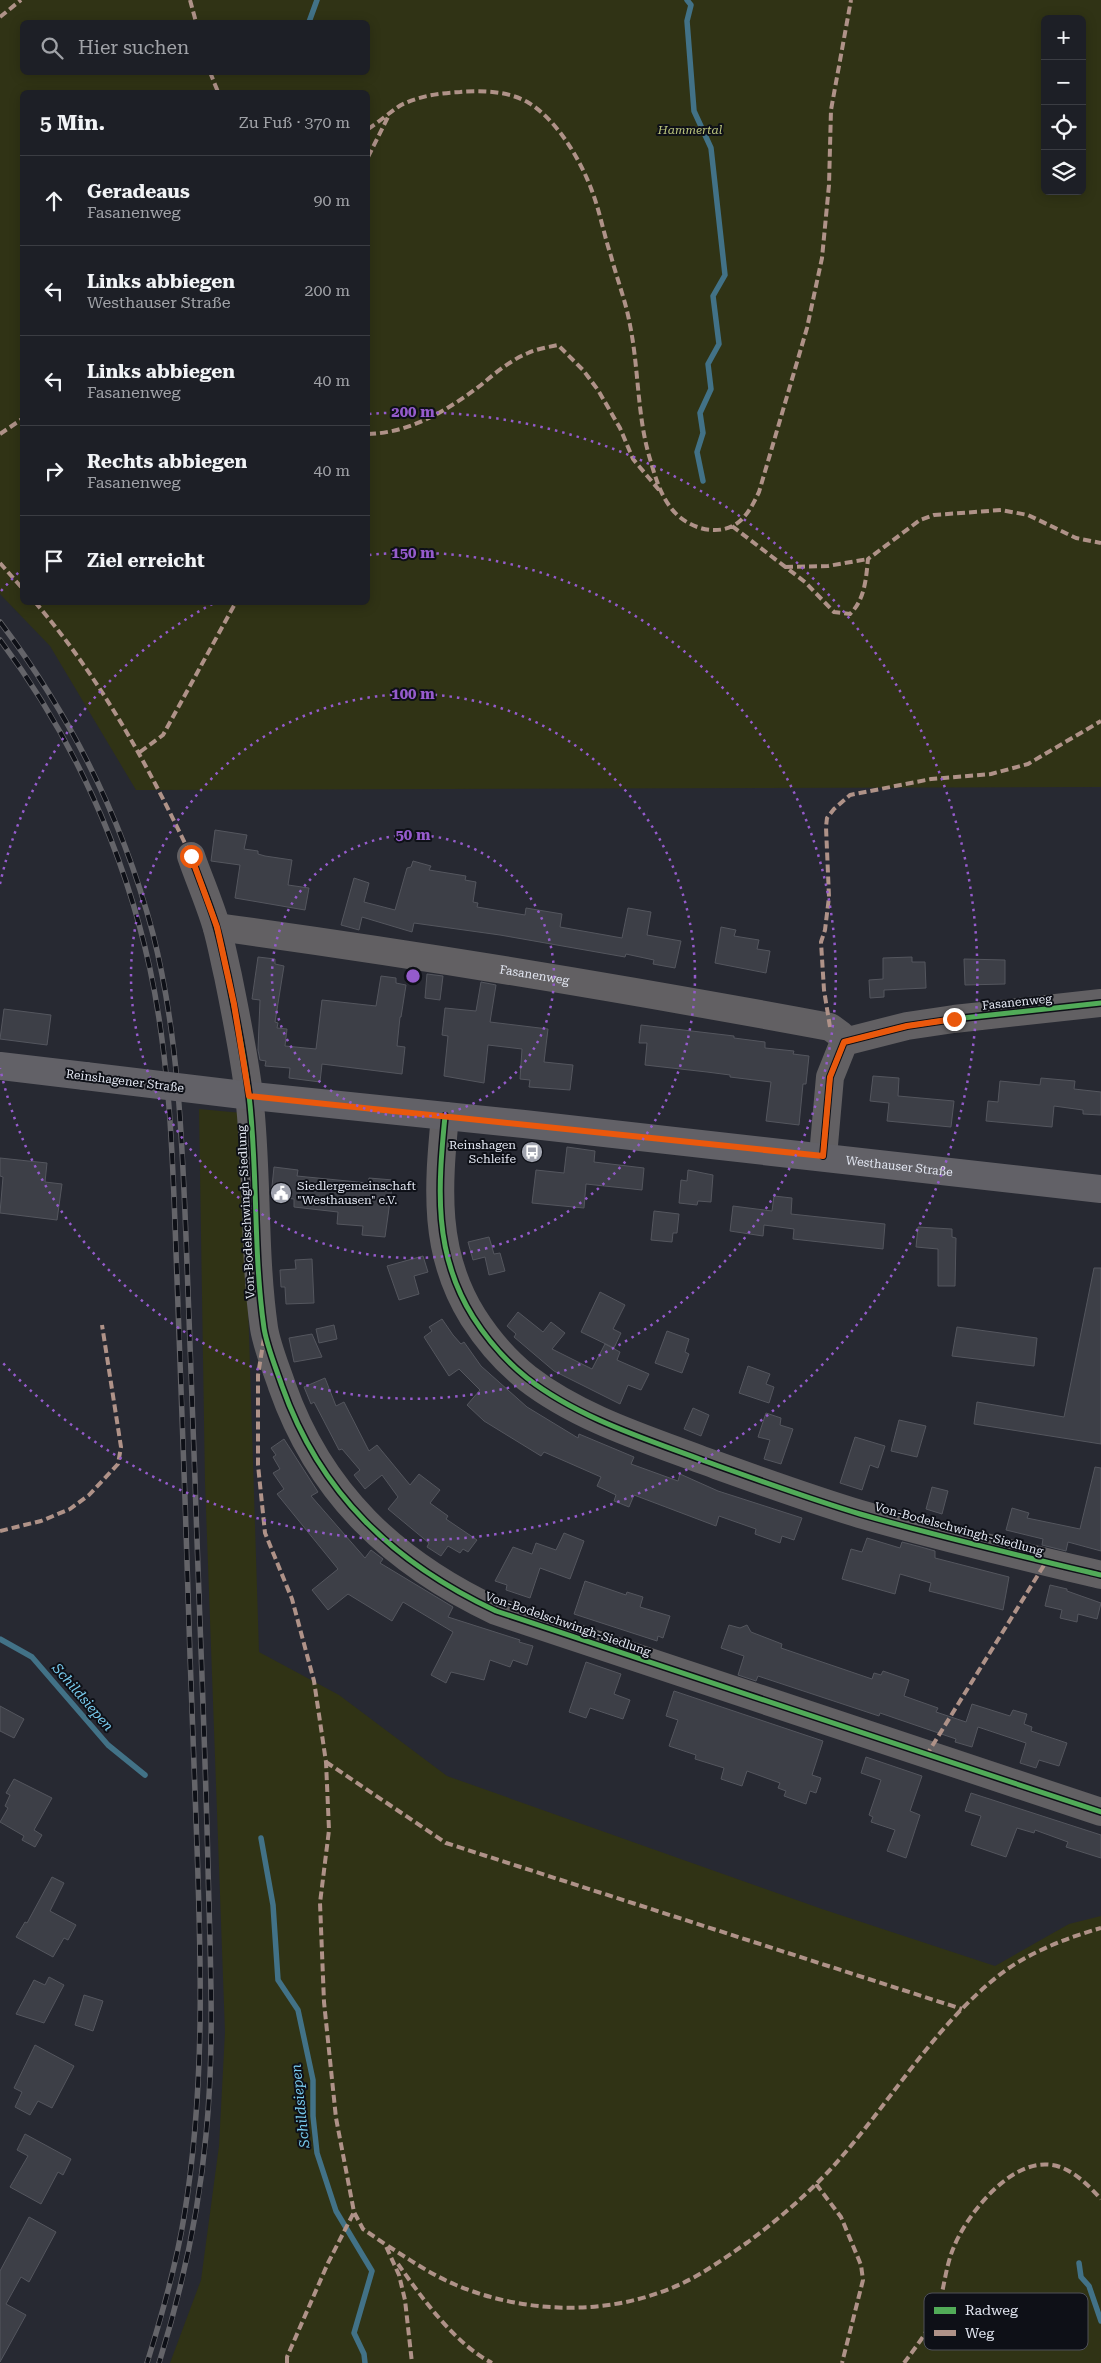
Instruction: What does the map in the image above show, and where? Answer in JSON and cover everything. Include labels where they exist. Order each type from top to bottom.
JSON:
[{"type":"main road","name":"Reinshagener Straße","points":[[0,1066],[246,1095]]},
{"type":"main road","name":"Westhauser Straße","points":[[246,1095],[823,1156],[1101,1189]]},
{"type":"street","points":[[191,856],[217,927],[234,1004],[246,1095]]},
{"type":"street","name":"Fasanenweg","points":[[217,927],[426,957],[640,991],[830,1027],[841,1035],[844,1042],[907,1026],[1101,1003]]},
{"type":"street","points":[[823,1156],[830,1077],[844,1042]]},
{"type":"street","name":"Von-Bodelschwingh-Siedlung","points":[[246,1095],[259,1280],[265,1331],[277,1372],[300,1430],[318,1463],[350,1504],[402,1555],[440,1583],[496,1612],[1101,1812]]},
{"type":"street","name":"Von-Bodelschwingh-Siedlung","points":[[445,1116],[439,1196],[441,1228],[452,1275],[474,1318],[499,1350],[526,1377],[568,1403],[621,1428],[762,1481],[860,1514],[1101,1576]]},
{"type":"green space","name":"Hammertal","points":[[0,0],[1101,0],[1101,787],[136,790],[50,646],[0,594]]},
{"type":"green space","points":[[199,1109],[242,1113],[259,1652],[339,1695],[447,1776],[822,1909],[995,1966],[1069,1924],[1101,1916],[1101,2363],[170,2363],[201,2280],[219,2146],[225,2032],[205,1482]]},
{"type":"building","points":[[215,830],[247,835],[244,849],[258,851],[258,854],[265,856],[292,860],[288,885],[309,888],[305,910],[235,898],[240,865],[211,861]]},
{"type":"building","points":[[413,861],[431,866],[429,870],[466,876],[465,880],[476,882],[473,902],[478,903],[477,907],[525,915],[526,908],[562,914],[560,927],[622,938],[628,908],[651,912],[647,935],[681,941],[675,968],[653,964],[654,960],[626,954],[625,957],[500,935],[414,923],[412,932],[362,917],[359,930],[341,925],[354,878],[369,883],[364,902],[395,910],[407,868],[411,867]]},
{"type":"building","points":[[721,927],[736,930],[734,936],[759,940],[757,949],[770,951],[766,973],[715,963]]},
{"type":"building","points":[[258,957],[275,959],[275,964],[284,966],[275,1022],[278,1023],[277,1028],[287,1029],[285,1046],[316,1049],[322,1000],[376,1006],[381,976],[396,978],[396,983],[406,985],[397,1046],[405,1047],[402,1074],[322,1064],[320,1082],[289,1078],[290,1068],[265,1066],[266,1061],[260,1060],[258,1050],[260,1000],[252,999]]},
{"type":"building","points":[[912,957],[912,962],[925,962],[926,988],[884,990],[884,997],[870,998],[869,980],[883,979],[883,958]]},
{"type":"building","points":[[964,959],[1005,960],[1005,984],[965,985]]},
{"type":"building","points":[[427,974],[443,976],[440,1000],[425,998]]},
{"type":"building","points":[[481,982],[496,985],[490,1022],[548,1029],[544,1062],[573,1065],[570,1090],[529,1087],[530,1080],[520,1079],[522,1049],[488,1045],[484,1083],[444,1076],[448,1036],[442,1035],[445,1008],[476,1011]]},
{"type":"building","points":[[4,1009],[51,1015],[47,1045],[0,1039]]},
{"type":"building","points":[[641,1025],[734,1036],[734,1038],[765,1042],[765,1048],[794,1051],[793,1054],[809,1056],[806,1084],[803,1084],[799,1125],[766,1121],[771,1082],[645,1065],[647,1043],[639,1043]]},
{"type":"building","points":[[873,1076],[899,1078],[898,1096],[954,1101],[951,1127],[887,1121],[889,1103],[870,1101]]},
{"type":"building","points":[[1041,1078],[1075,1081],[1074,1089],[1101,1092],[1101,1115],[1083,1114],[1083,1110],[1054,1106],[1052,1127],[986,1121],[988,1101],[998,1102],[1000,1081],[1040,1085]]},
{"type":"building","points":[[567,1147],[595,1151],[594,1162],[644,1168],[642,1190],[586,1184],[584,1208],[532,1203],[536,1170],[564,1173]]},
{"type":"building","points":[[0,1158],[47,1163],[45,1182],[62,1184],[57,1220],[0,1213],[3,1177],[0,1176]]},
{"type":"building","points":[[274,1167],[298,1170],[297,1176],[368,1183],[369,1178],[393,1180],[385,1237],[362,1235],[363,1226],[337,1224],[338,1212],[294,1207],[294,1199],[271,1196]]},
{"type":"building","points":[[688,1170],[713,1175],[711,1202],[698,1201],[697,1205],[679,1203],[681,1180],[687,1181]]},
{"type":"building","points":[[774,1196],[792,1198],[791,1214],[885,1224],[883,1249],[793,1239],[794,1229],[764,1225],[763,1236],[730,1231],[733,1206],[772,1211]]},
{"type":"building","points":[[654,1211],[679,1214],[677,1233],[673,1233],[672,1242],[651,1240]]},
{"type":"building","points":[[918,1227],[952,1229],[952,1237],[956,1238],[955,1286],[938,1286],[938,1249],[916,1247]]},
{"type":"building","points":[[489,1237],[494,1254],[500,1253],[505,1271],[489,1275],[485,1257],[473,1260],[468,1242]]},
{"type":"building","points":[[423,1256],[428,1272],[414,1276],[419,1294],[399,1300],[387,1266]]},
{"type":"building","points":[[312,1259],[314,1303],[286,1304],[285,1287],[281,1287],[280,1270],[296,1269],[295,1260]]},
{"type":"building","points":[[1094,1268],[1101,1268],[1101,1444],[974,1424],[977,1402],[1064,1417]]},
{"type":"building","points":[[600,1292],[625,1305],[613,1329],[621,1333],[614,1348],[581,1332]]},
{"type":"building","points":[[518,1312],[543,1332],[551,1322],[565,1333],[552,1349],[592,1369],[605,1344],[620,1352],[617,1360],[649,1374],[641,1390],[628,1385],[620,1404],[554,1371],[514,1337],[516,1334],[507,1326]]},
{"type":"building","points":[[442,1319],[461,1344],[464,1342],[481,1366],[527,1407],[578,1438],[579,1434],[634,1457],[631,1464],[678,1481],[680,1474],[718,1491],[802,1518],[794,1540],[782,1536],[780,1543],[755,1534],[756,1529],[719,1516],[716,1526],[634,1495],[629,1507],[614,1501],[616,1495],[597,1486],[601,1477],[544,1452],[541,1456],[484,1421],[467,1405],[480,1390],[459,1369],[449,1376],[424,1337],[432,1331],[429,1327]]},
{"type":"building","points":[[334,1325],[337,1339],[319,1343],[316,1329]]},
{"type":"building","points":[[957,1327],[1037,1338],[1034,1366],[952,1356]]},
{"type":"building","points":[[667,1331],[689,1339],[685,1352],[689,1354],[682,1373],[655,1363]]},
{"type":"building","points":[[312,1334],[322,1357],[294,1362],[289,1338]]},
{"type":"building","points":[[748,1366],[770,1374],[766,1384],[774,1387],[769,1403],[739,1393]]},
{"type":"building","points":[[325,1378],[336,1406],[344,1402],[369,1451],[377,1445],[410,1485],[419,1474],[440,1490],[430,1503],[448,1516],[446,1519],[477,1540],[468,1552],[463,1549],[460,1553],[448,1546],[441,1556],[427,1547],[429,1543],[388,1509],[398,1497],[382,1475],[365,1489],[354,1475],[360,1470],[342,1449],[339,1450],[314,1402],[311,1404],[304,1387]]},
{"type":"building","points":[[693,1408],[709,1415],[701,1436],[684,1429]]},
{"type":"building","points":[[766,1413],[781,1418],[780,1425],[793,1429],[781,1464],[764,1459],[770,1440],[758,1437]]},
{"type":"building","points":[[899,1420],[926,1426],[917,1457],[891,1451]]},
{"type":"building","points":[[855,1437],[885,1446],[878,1468],[870,1465],[862,1490],[840,1483]]},
{"type":"building","points":[[284,1439],[318,1492],[311,1496],[365,1558],[371,1550],[383,1559],[380,1563],[453,1607],[448,1617],[533,1646],[527,1665],[513,1660],[510,1667],[490,1660],[484,1680],[451,1672],[446,1683],[431,1675],[453,1632],[403,1602],[392,1621],[348,1594],[328,1610],[312,1590],[338,1569],[277,1494],[284,1489],[273,1473],[280,1469],[273,1457],[276,1455],[271,1448]]},
{"type":"building","points":[[1095,1467],[1101,1468],[1101,1551],[1068,1542],[1066,1551],[1042,1545],[1043,1539],[1006,1530],[1012,1508],[1029,1513],[1027,1518],[1080,1529]]},
{"type":"building","points":[[932,1487],[948,1491],[942,1514],[926,1509]]},
{"type":"building","points":[[564,1533],[584,1541],[570,1579],[540,1568],[530,1598],[506,1590],[507,1585],[495,1581],[513,1547],[532,1554],[536,1543],[556,1550]]},
{"type":"building","points":[[867,1538],[900,1548],[902,1542],[921,1547],[935,1551],[935,1558],[1009,1577],[1003,1610],[929,1591],[931,1583],[900,1574],[895,1594],[842,1579],[851,1549],[862,1552]]},
{"type":"building","points":[[585,1581],[626,1595],[627,1592],[643,1597],[640,1607],[670,1616],[663,1638],[658,1636],[657,1641],[574,1614]]},
{"type":"building","points":[[1050,1585],[1067,1589],[1067,1591],[1101,1603],[1097,1619],[1078,1614],[1077,1622],[1060,1618],[1062,1610],[1045,1606]]},
{"type":"building","points":[[729,1625],[740,1628],[747,1625],[751,1632],[782,1644],[781,1648],[872,1679],[874,1673],[881,1675],[883,1671],[909,1680],[904,1696],[938,1708],[936,1712],[966,1722],[972,1704],[1010,1716],[1013,1710],[1027,1714],[1024,1724],[1032,1727],[1031,1731],[1067,1743],[1059,1766],[1039,1760],[1036,1768],[1020,1763],[1026,1743],[978,1727],[972,1747],[955,1742],[956,1739],[880,1713],[879,1716],[758,1676],[756,1681],[738,1675],[744,1656],[721,1648]]},
{"type":"building","points":[[586,1662],[621,1674],[614,1694],[630,1700],[623,1719],[590,1708],[586,1718],[569,1712]]},
{"type":"building","points":[[674,1691],[823,1741],[812,1775],[821,1778],[816,1793],[810,1791],[806,1804],[784,1796],[786,1791],[778,1788],[780,1783],[747,1771],[742,1786],[721,1779],[724,1768],[695,1759],[696,1755],[669,1746],[678,1720],[666,1716]]},
{"type":"building","points":[[0,1706],[24,1719],[14,1738],[0,1731]]},
{"type":"building","points":[[866,1757],[922,1776],[910,1811],[920,1815],[906,1858],[887,1851],[895,1830],[871,1822],[873,1817],[869,1815],[881,1780],[861,1773]]},
{"type":"building","points":[[14,1779],[52,1798],[34,1830],[42,1835],[35,1847],[22,1840],[24,1836],[0,1822],[8,1808],[5,1806],[10,1795],[6,1793]]},
{"type":"building","points":[[971,1793],[1101,1835],[1101,1858],[1066,1847],[1068,1842],[1035,1830],[1034,1833],[1017,1828],[1006,1857],[971,1845],[981,1816],[965,1811]]},
{"type":"building","points":[[52,1877],[64,1883],[50,1911],[76,1925],[68,1940],[64,1938],[53,1957],[16,1937],[25,1922],[27,1923]]},
{"type":"building","points":[[49,1977],[64,1985],[44,2023],[16,2014],[34,1980],[45,1985]]},
{"type":"building","points":[[84,1995],[103,2001],[93,2031],[75,2025]]},
{"type":"building","points":[[35,2045],[74,2066],[52,2108],[38,2101],[30,2115],[15,2107],[22,2092],[14,2088]]},
{"type":"building","points":[[25,2134],[71,2159],[63,2175],[58,2172],[41,2204],[10,2187],[28,2156],[17,2150]]},
{"type":"building","points":[[29,2217],[56,2232],[29,2282],[21,2277],[6,2304],[26,2315],[0,2362],[0,2271]]},
{"type":"waterway","points":[[310,20],[317,0]]},
{"type":"waterway","points":[[687,0],[691,5],[687,21],[694,111],[711,148],[725,275],[713,296],[719,344],[708,364],[711,389],[700,413],[703,433],[697,452],[703,481]]},
{"type":"waterway","name":"Schildsiepen","points":[[0,1639],[32,1657],[108,1745],[145,1775]]},
{"type":"waterway","name":"Schildsiepen","points":[[261,1838],[273,1905],[278,1980],[298,2010],[313,2080],[313,2116],[317,2153],[336,2211],[372,2271],[354,2333],[364,2354],[365,2363]]},
{"type":"waterway","points":[[1079,2263],[1081,2277],[1089,2286],[1101,2321]]},
{"type":"railway","points":[[0,622],[50,694],[72,732],[92,770],[126,850],[153,934],[168,1009],[177,1085],[184,1199],[204,1721],[211,1966],[211,2034],[209,2101],[199,2193],[182,2279],[159,2363]]},
{"type":"railway","points":[[0,640],[51,716],[73,755],[93,796],[126,881],[139,925],[156,1001],[165,1064],[171,1128],[182,1396],[199,1919],[200,2018],[196,2118],[184,2217],[168,2290],[147,2363]]},
{"type":"marked path","points":[[0,17],[21,0]]},
{"type":"marked path","points":[[190,0],[195,20]]},
{"type":"marked path","points":[[370,128],[408,102],[437,94],[468,91],[486,91],[513,96],[529,103],[550,120],[567,142],[582,167],[597,207],[628,316],[646,443],[661,491],[667,503],[685,521],[703,529],[722,529],[740,521],[751,507],[759,492],[807,328],[822,258],[829,185],[831,110],[851,0]]},
{"type":"marked path","points":[[211,75],[217,90]]},
{"type":"marked path","points":[[370,153],[388,117]]},
{"type":"marked path","points":[[370,434],[384,433],[414,425],[455,403],[515,359],[535,350],[558,345],[583,370],[598,390],[620,428],[633,459],[659,490]]},
{"type":"marked path","points":[[0,434],[20,420]]},
{"type":"marked path","points":[[732,526],[805,582],[834,612],[850,614],[862,595],[868,559],[920,520],[934,515],[1001,510],[1028,515],[1076,538],[1101,543]]},
{"type":"marked path","points":[[785,567],[828,566],[868,559]]},
{"type":"marked path","points":[[0,563],[20,586]]},
{"type":"marked path","points":[[37,605],[81,661],[122,724],[158,789],[191,856]]},
{"type":"marked path","points":[[140,752],[163,735],[234,605]]},
{"type":"marked path","points":[[830,1027],[824,990],[821,942],[825,930],[829,897],[826,827],[827,818],[834,809],[850,795],[931,779],[991,774],[1028,764],[1101,721]]},
{"type":"marked path","points":[[0,1531],[41,1521],[70,1509],[89,1495],[118,1464],[121,1447],[102,1325]]},
{"type":"marked path","points":[[264,1338],[258,1375],[258,1465],[265,1533],[292,1599],[314,1681],[326,1762],[329,1830],[320,1903],[324,2002],[336,2118],[354,2212],[363,2229],[385,2244],[399,2275],[405,2300],[412,2363]]},
{"type":"marked path","points":[[926,1756],[1046,1562]]},
{"type":"marked path","points":[[326,1762],[446,1843],[962,2009]]},
{"type":"marked path","points":[[388,2246],[430,2272],[456,2285],[508,2301],[535,2306],[562,2308],[617,2304],[643,2298],[680,2285],[710,2268],[748,2242],[818,2183],[849,2148],[929,2046],[973,1998],[998,1976],[1034,1953],[1074,1936],[1101,1928]]},
{"type":"marked path","points":[[942,2293],[950,2257],[959,2235],[968,2221],[992,2192],[1021,2170],[1037,2165],[1059,2167],[1073,2173],[1101,2199]]},
{"type":"marked path","points":[[816,2184],[841,2217],[861,2265],[863,2280],[842,2363]]},
{"type":"marked path","points":[[287,2363],[287,2357],[328,2263],[354,2212]]},
{"type":"marked path","points":[[398,2264],[452,2332],[478,2355],[492,2363]]},
{"type":"marked path","points":[[904,2363],[924,2335]]},
{"type":"cycle path","points":[[191,856],[218,931],[245,1065],[254,1153],[258,1270],[267,1343],[298,1425],[317,1460],[340,1492],[365,1521],[393,1547],[425,1571],[459,1592],[496,1611],[1101,1812]]},
{"type":"cycle path","points":[[823,1156],[830,1077],[844,1042],[907,1026],[1101,1003]]},
{"type":"cycle path","points":[[445,1116],[440,1194],[441,1220],[451,1269],[460,1293],[485,1334],[512,1365],[546,1392],[589,1415],[634,1435],[820,1501],[920,1531],[1101,1575]]},
{"type":"place","name":"Reinshagen Schleife","points":[[532,1152]]},
{"type":"place","name":"Siedlergemeinschaft \"Westhausen\" e.V.","points":[[281,1193]]},
{"type":"route","points":[[191,856],[217,927],[234,1004],[249,1096],[823,1156],[830,1077],[844,1042],[864,1039],[907,1026],[954,1019]]}]
